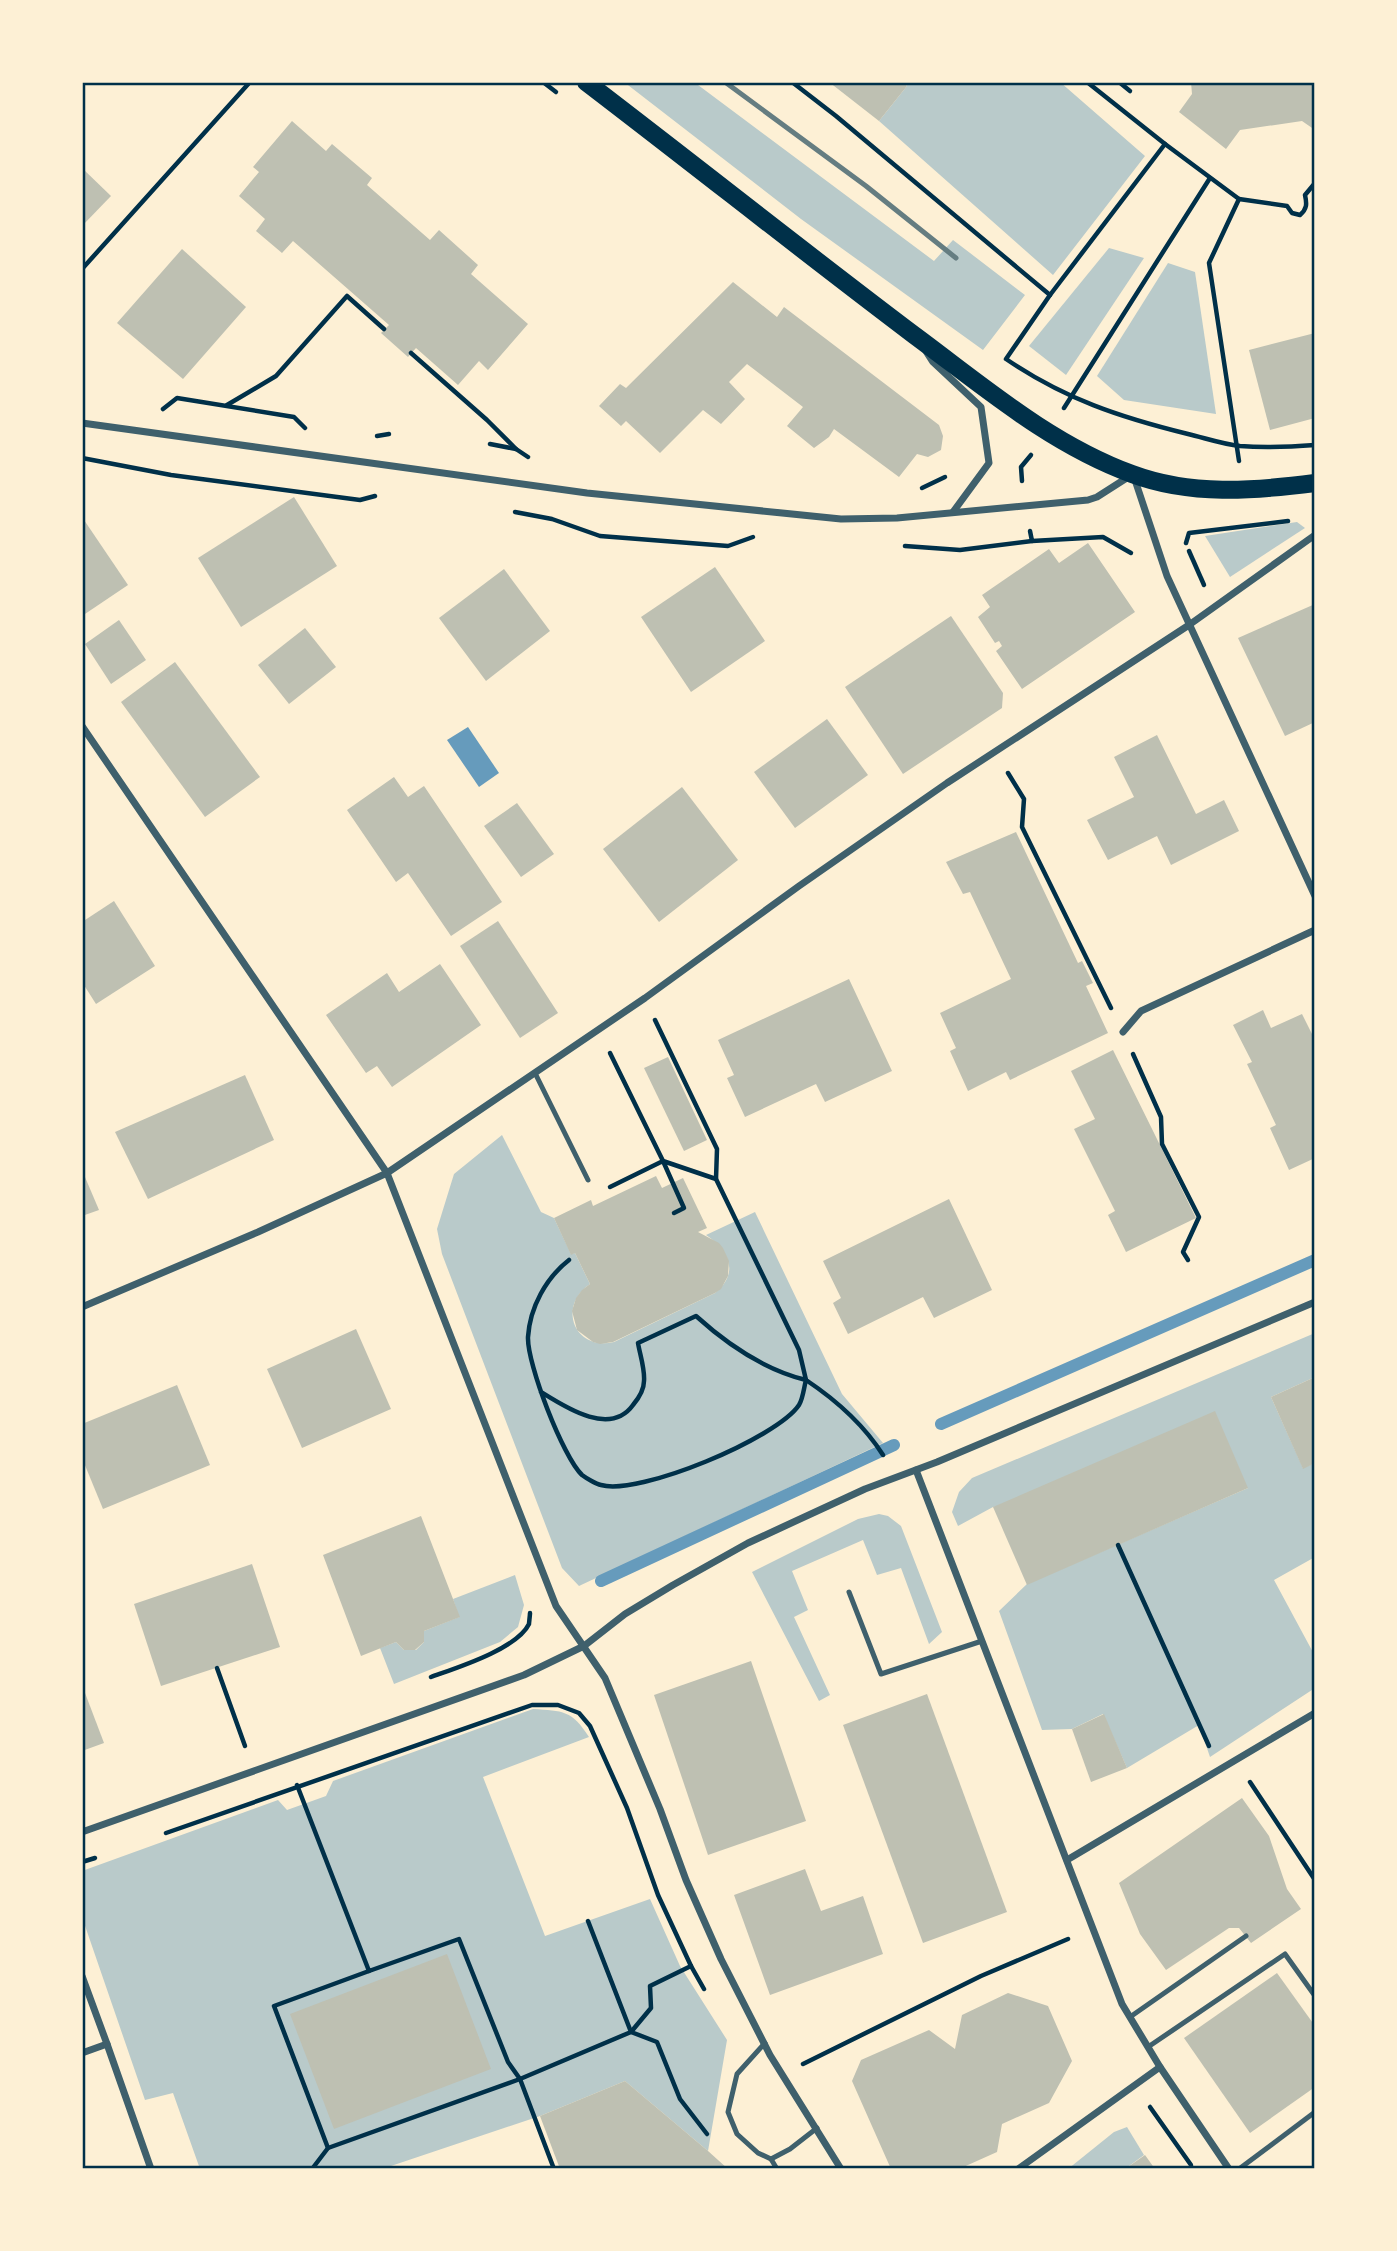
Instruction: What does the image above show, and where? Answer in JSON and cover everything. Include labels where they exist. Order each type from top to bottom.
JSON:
[{"type":"main road","points":[[586,82],[979,385],[1048,433],[1133,474],[1193,490],[1243,491],[1315,483]]},
{"type":"street","points":[[918,338],[933,362],[981,407],[989,463],[953,512]]},
{"type":"street","points":[[82,423],[587,493],[841,519],[897,518],[1088,500],[1133,474],[1167,576],[1315,896]]},
{"type":"street","points":[[82,1307],[258,1232],[387,1173],[645,998],[799,886],[995,751],[1189,625],[1315,535]]},
{"type":"street","points":[[82,726],[387,1173],[556,1605],[605,1678],[660,1809],[686,1880],[721,1959],[782,2074],[841,2169]]},
{"type":"street","points":[[1123,1032],[1141,1011],[1315,930]]},
{"type":"street","points":[[82,1832],[524,1675],[584,1646],[625,1614],[748,1543],[865,1489],[916,1471],[1315,1302]]},
{"type":"street","points":[[916,1471],[1122,2004],[1160,2067],[1229,2169]]},
{"type":"street","points":[[1067,1860],[1315,1713]]},
{"type":"street","points":[[82,1976],[151,2169]]},
{"type":"street","points":[[82,2053],[107,2044]]},
{"type":"street","points":[[1018,2169],[1160,2067]]},
{"type":"lane","points":[[535,1073],[588,1180]]},
{"type":"lane","points":[[849,1592],[881,1674],[982,1641]]},
{"type":"lane","points":[[1129,2017],[1246,1937]]},
{"type":"lane","points":[[1148,2048],[1285,1954],[1315,1996]]},
{"type":"lane","points":[[765,2043],[737,2074],[728,2112],[737,2134],[758,2153],[771,2158],[777,2169]]},
{"type":"lane","points":[[1239,2169],[1315,2112]]},
{"type":"lane","points":[[771,2158],[790,2149],[817,2128]]},
{"type":"path","points":[[82,269],[250,82]]},
{"type":"path","points":[[792,82],[1050,295]]},
{"type":"path","points":[[1087,82],[1239,199],[1287,206],[1292,213],[1300,215],[1307,204],[1305,195],[1315,183]]},
{"type":"path","points":[[1165,144],[1050,295],[1006,359],[1070,398],[1146,424],[1236,446],[1278,448],[1315,445]]},
{"type":"path","points":[[1210,178],[1048,433],[1021,467],[1032,541],[1103,537],[1130,551],[1147,584],[1194,563],[1185,541],[1189,533],[1290,520]]},
{"type":"path","points":[[1239,199],[1209,263],[1243,491]]},
{"type":"path","points":[[226,405],[276,376],[347,296],[384,330]]},
{"type":"path","points":[[411,353],[516,449],[535,463]]},
{"type":"path","points":[[490,444],[516,449]]},
{"type":"path","points":[[82,458],[171,475],[360,500],[375,496]]},
{"type":"path","points":[[922,488],[944,478],[952,468]]},
{"type":"path","points":[[995,751],[1024,799],[1022,827],[1123,1032],[1161,1117],[1162,1144],[1199,1217],[1183,1252],[1188,1260]]},
{"type":"path","points":[[569,1260],[554,1272],[545,1285],[534,1311],[528,1336],[530,1355],[544,1403],[582,1475],[601,1485],[623,1486],[687,1470],[772,1429],[799,1405],[806,1380],[799,1350],[716,1180],[717,1149],[645,998]]},
{"type":"path","points":[[598,1030],[684,1208],[674,1213]]},
{"type":"path","points":[[609,1188],[663,1161],[716,1180]]},
{"type":"path","points":[[541,1392],[569,1409],[591,1418],[612,1418],[628,1412],[638,1399],[644,1383],[638,1343],[696,1316],[747,1355],[786,1375],[806,1380],[820,1389],[869,1433],[885,1459]]},
{"type":"path","points":[[1118,1545],[1219,1769]]},
{"type":"path","points":[[421,1681],[495,1653],[517,1637],[529,1624],[531,1603]]},
{"type":"path","points":[[217,1668],[246,1748],[257,1745]]},
{"type":"path","points":[[158,1836],[532,1705],[558,1705],[579,1713],[590,1726],[627,1808],[658,1895],[705,1990]]},
{"type":"path","points":[[288,1759],[369,1971]]},
{"type":"path","points":[[1236,1761],[1315,1880]]},
{"type":"path","points":[[82,1862],[108,1853]]},
{"type":"path","points":[[588,1921],[631,2032],[657,2042],[680,2099],[711,2139]]},
{"type":"path","points":[[782,2074],[981,1976],[1068,1938]]},
{"type":"path","points":[[328,2148],[274,2006],[459,1939],[508,2062],[520,2080],[554,2169]]},
{"type":"path","points":[[312,2169],[328,2148],[520,2080],[631,2032],[651,2008],[650,1986],[691,1966],[721,1959]]},
{"type":"shaded area","points":[[624,82],[694,82],[934,261],[953,240],[1025,295],[983,350],[801,219]]},
{"type":"shaded area","points":[[903,82],[1060,82],[1145,156],[1053,275],[879,121],[907,86]]},
{"type":"shaded area","points":[[1109,248],[1144,258],[1066,375],[1029,346]]},
{"type":"shaded area","points":[[1168,263],[1195,272],[1216,414],[1124,400],[1097,376]]},
{"type":"shaded area","points":[[1297,522],[1305,528],[1230,577],[1205,536]]},
{"type":"shaded area","points":[[502,1135],[541,1212],[554,1218],[571,1254],[575,1253],[590,1284],[580,1293],[574,1304],[575,1325],[580,1333],[589,1340],[600,1343],[614,1342],[715,1293],[727,1278],[728,1262],[721,1248],[706,1235],[755,1212],[842,1394],[883,1443],[579,1586],[562,1568],[442,1254],[437,1229],[454,1174]]},
{"type":"shaded area","points":[[1315,1333],[1315,1377],[1271,1397],[1303,1468],[1315,1463],[1315,1557],[1274,1580],[1315,1656],[1315,1688],[1210,1757],[1199,1725],[1127,1768],[1103,1714],[1072,1729],[1042,1730],[999,1611],[1027,1584],[1248,1488],[993,1507],[958,1526],[952,1512],[959,1492],[972,1478]]},
{"type":"shaded area","points":[[879,1514],[888,1516],[901,1526],[942,1632],[929,1644],[901,1568],[877,1575],[863,1540],[792,1571],[808,1610],[794,1617],[830,1695],[819,1701],[752,1572],[858,1519]]},
{"type":"shaded area","points":[[515,1575],[524,1605],[518,1627],[500,1642],[394,1684],[380,1648],[396,1642],[404,1650],[416,1650],[424,1642],[424,1631],[459,1617],[453,1599]]},
{"type":"shaded area","points":[[533,1709],[552,1710],[572,1717],[589,1737],[483,1777],[545,1936],[650,1899],[680,1966],[727,2040],[708,2151],[625,2081],[540,2116],[382,2169],[200,2169],[173,2093],[145,2100],[82,1917],[82,1871],[278,1800],[287,1810],[326,1796],[333,1781]]},
{"type":"shaded area","points":[[1127,2127],[1144,2155],[1125,2169],[1068,2169],[1114,2132]]},
{"type":"water","points":[[468,727],[499,773],[479,787],[447,740]]},
{"type":"building","points":[[829,82],[903,82],[907,86],[879,121]]},
{"type":"building","points":[[1191,82],[1315,82],[1315,130],[1302,121],[1240,130],[1226,149],[1179,112],[1192,94]]},
{"type":"building","points":[[292,121],[326,151],[332,144],[372,178],[367,185],[430,240],[439,230],[478,265],[471,274],[528,324],[488,370],[479,361],[458,385],[416,348],[408,357],[381,333],[389,325],[293,241],[282,253],[256,231],[265,219],[239,196],[259,172],[253,167]]},
{"type":"building","points":[[82,168],[111,196],[82,226]]},
{"type":"building","points":[[182,249],[246,307],[183,379],[117,323]]},
{"type":"building","points":[[733,282],[777,317],[784,307],[939,425],[943,436],[941,450],[928,457],[917,454],[899,477],[834,429],[829,437],[814,448],[787,426],[803,407],[747,364],[729,382],[745,399],[721,424],[703,410],[660,453],[626,421],[621,426],[599,406],[620,384],[626,388]]},
{"type":"building","points":[[1315,333],[1315,418],[1270,430],[1249,350]]},
{"type":"building","points":[[294,497],[337,566],[241,627],[198,558]]},
{"type":"building","points":[[82,517],[128,585],[82,616]]},
{"type":"building","points":[[1088,543],[1135,612],[1022,689],[996,651],[1002,646],[999,641],[995,643],[978,617],[990,607],[982,595],[1049,549],[1059,563]]},
{"type":"building","points":[[715,567],[765,641],[691,692],[641,617]]},
{"type":"building","points":[[504,569],[550,631],[486,681],[439,618]]},
{"type":"building","points":[[1315,604],[1315,722],[1285,736],[1238,638]]},
{"type":"building","points":[[951,616],[1003,693],[1002,708],[903,774],[845,687]]},
{"type":"building","points":[[119,620],[146,660],[111,684],[85,644]]},
{"type":"building","points":[[305,628],[336,667],[289,704],[258,665]]},
{"type":"building","points":[[175,662],[260,777],[205,817],[121,702]]},
{"type":"building","points":[[827,719],[868,775],[795,828],[754,772]]},
{"type":"building","points":[[1157,735],[1196,814],[1224,800],[1239,831],[1171,865],[1157,836],[1108,860],[1087,820],[1134,797],[1114,757]]},
{"type":"building","points":[[394,777],[408,797],[424,786],[502,902],[451,936],[408,873],[396,882],[347,810]]},
{"type":"building","points":[[682,787],[738,860],[659,922],[603,849]]},
{"type":"building","points":[[517,803],[554,854],[521,877],[484,826]]},
{"type":"building","points":[[1016,832],[1078,963],[1082,961],[1093,983],[1086,986],[1108,1033],[1010,1080],[1006,1072],[968,1091],[950,1051],[956,1048],[940,1013],[1011,979],[970,892],[963,894],[946,862]]},
{"type":"building","points":[[114,901],[155,966],[96,1004],[82,982],[82,922]]},
{"type":"building","points":[[498,921],[558,1013],[520,1038],[460,946]]},
{"type":"building","points":[[440,964],[481,1025],[392,1087],[377,1066],[366,1073],[326,1015],[387,973],[399,992]]},
{"type":"building","points":[[849,979],[892,1071],[825,1102],[816,1084],[745,1117],[727,1078],[734,1075],[718,1040]]},
{"type":"building","points":[[1263,1010],[1271,1028],[1302,1014],[1315,1040],[1315,1158],[1289,1170],[1270,1128],[1276,1125],[1247,1064],[1252,1062],[1233,1025]]},
{"type":"building","points":[[1113,1050],[1196,1218],[1126,1252],[1108,1215],[1115,1211],[1074,1129],[1095,1119],[1071,1071]]},
{"type":"building","points":[[668,1057],[707,1140],[684,1151],[644,1068]]},
{"type":"building","points":[[245,1075],[274,1140],[148,1199],[115,1132]]},
{"type":"building","points":[[82,1170],[99,1210],[82,1216]]},
{"type":"building","points":[[656,1176],[662,1188],[683,1178],[707,1228],[698,1232],[723,1248],[729,1261],[728,1276],[721,1289],[715,1293],[613,1342],[593,1342],[577,1330],[572,1311],[576,1298],[590,1284],[575,1253],[571,1255],[554,1218],[591,1200],[593,1206]]},
{"type":"building","points":[[949,1199],[992,1290],[934,1318],[923,1297],[848,1334],[833,1303],[841,1298],[823,1261]]},
{"type":"building","points":[[356,1329],[391,1409],[302,1448],[267,1369]]},
{"type":"building","points":[[1315,1377],[1315,1463],[1303,1469],[1271,1397]]},
{"type":"building","points":[[177,1385],[210,1465],[103,1509],[82,1458],[82,1424]]},
{"type":"building","points":[[1215,1411],[1248,1488],[1027,1585],[993,1507]]},
{"type":"building","points":[[421,1516],[460,1617],[424,1631],[424,1642],[415,1650],[404,1650],[396,1642],[361,1656],[323,1555]]},
{"type":"building","points":[[252,1564],[280,1647],[161,1686],[134,1604]]},
{"type":"building","points":[[751,1661],[806,1821],[708,1855],[654,1695]]},
{"type":"building","points":[[82,1685],[104,1743],[82,1751]]},
{"type":"building","points":[[927,1694],[1007,1912],[923,1943],[843,1725]]},
{"type":"building","points":[[1104,1714],[1127,1768],[1091,1782],[1072,1729]]},
{"type":"building","points":[[1242,1798],[1269,1836],[1287,1889],[1301,1909],[1251,1943],[1239,1928],[1229,1928],[1166,1970],[1140,1934],[1119,1883]]},
{"type":"building","points":[[805,1869],[821,1911],[863,1896],[883,1954],[770,1995],[734,1895]]},
{"type":"building","points":[[447,1954],[491,2069],[334,2129],[290,2014]]},
{"type":"building","points":[[1277,1973],[1315,2026],[1315,2087],[1250,2133],[1184,2038]]},
{"type":"building","points":[[1008,1993],[1048,2006],[1072,2061],[1049,2103],[1002,2124],[997,2152],[959,2169],[891,2169],[852,2081],[861,2060],[929,2030],[955,2049],[962,2015]]},
{"type":"building","points":[[625,2081],[728,2169],[560,2169],[540,2116]]},
{"type":"building","points":[[1145,2155],[1155,2169],[1125,2169]]},
{"type":"waterway","points":[[941,1424],[1315,1260]]},
{"type":"waterway","points":[[601,1581],[894,1445]]},
{"type":"railway","points":[[725,82],[866,186],[956,258]]}]
